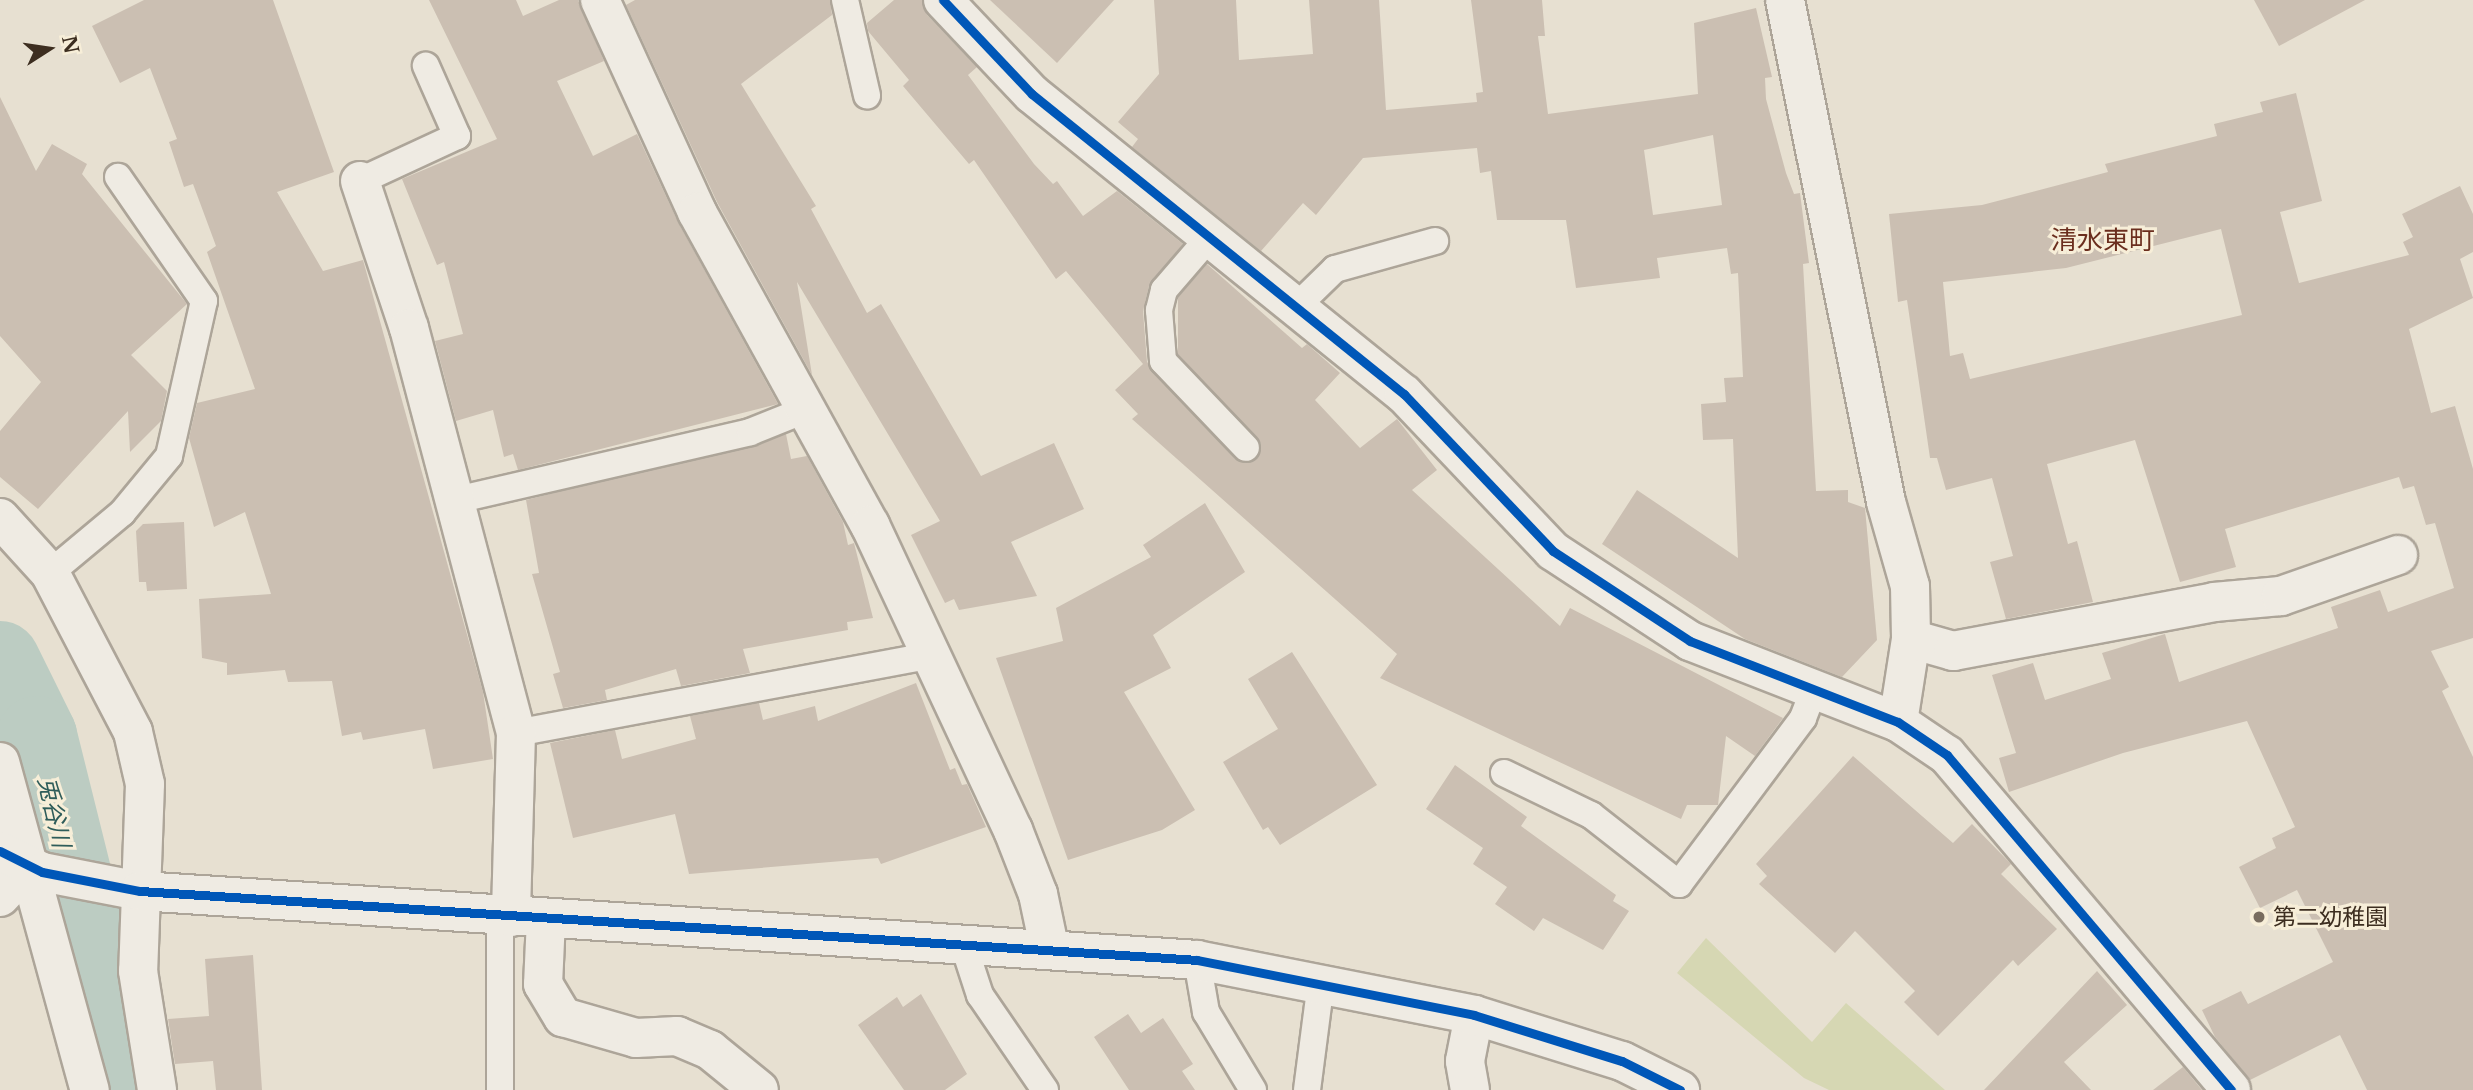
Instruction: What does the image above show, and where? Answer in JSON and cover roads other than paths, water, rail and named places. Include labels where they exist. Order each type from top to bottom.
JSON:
[{"type":"street","points":[[600,0],[698,212],[767,345],[810,408],[930,654],[1013,830],[1038,894],[1049,946]]},
{"type":"street","points":[[943,0],[1032,94],[1207,240],[1297,306],[1404,394],[1553,551],[1690,641],[1813,692],[1898,722],[1947,755],[2231,1090]]},
{"type":"street","points":[[1785,0],[1886,502],[1910,586],[1911,639],[1898,722]]},
{"type":"street","points":[[360,181],[409,328],[452,501],[516,733],[519,917],[543,984],[564,1017],[636,1038],[677,1036],[709,1050],[759,1090]]},
{"type":"street","points":[[0,518],[50,573],[133,732],[145,785],[138,971],[157,1090]]},
{"type":"street","points":[[1911,639],[1953,651],[2214,602],[2281,596],[2398,555]]},
{"type":"street","points":[[0,762],[24,863],[90,1090]]},
{"type":"street","points":[[24,863],[99,886],[140,891],[519,917],[962,940],[1197,960],[1321,982],[1474,1015],[1622,1061],[1680,1090]]},
{"type":"street","points":[[0,897],[24,863]]},
{"type":"street","points":[[1470,1090],[1465,1061],[1474,1015]]},
{"type":"lane","points":[[845,0],[867,95]]},
{"type":"lane","points":[[360,181],[457,136],[426,66]]},
{"type":"lane","points":[[50,573],[122,513],[169,456],[200,326],[204,301],[118,177]]},
{"type":"lane","points":[[1207,240],[1164,290],[1158,310],[1163,361],[1246,448]]},
{"type":"lane","points":[[1297,306],[1335,269],[1364,256],[1435,241]]},
{"type":"lane","points":[[452,501],[750,432],[810,408]]},
{"type":"lane","points":[[516,733],[930,654]]},
{"type":"lane","points":[[1504,773],[1591,815],[1679,884],[1803,718],[1813,692]]},
{"type":"lane","points":[[500,1090],[519,917]]},
{"type":"lane","points":[[962,940],[980,995],[1045,1090]]},
{"type":"lane","points":[[1197,960],[1206,1012],[1253,1090]]},
{"type":"lane","points":[[1307,1090],[1321,982]]},
{"type":"waterway","name":"兎谷川","points":[[0,661],[37,736],[125,1090]]},
{"type":"place","name":"第二幼稚園","points":[[2259,917]]},
{"type":"district","name":"清水東町","points":[[2103,241]]}]
